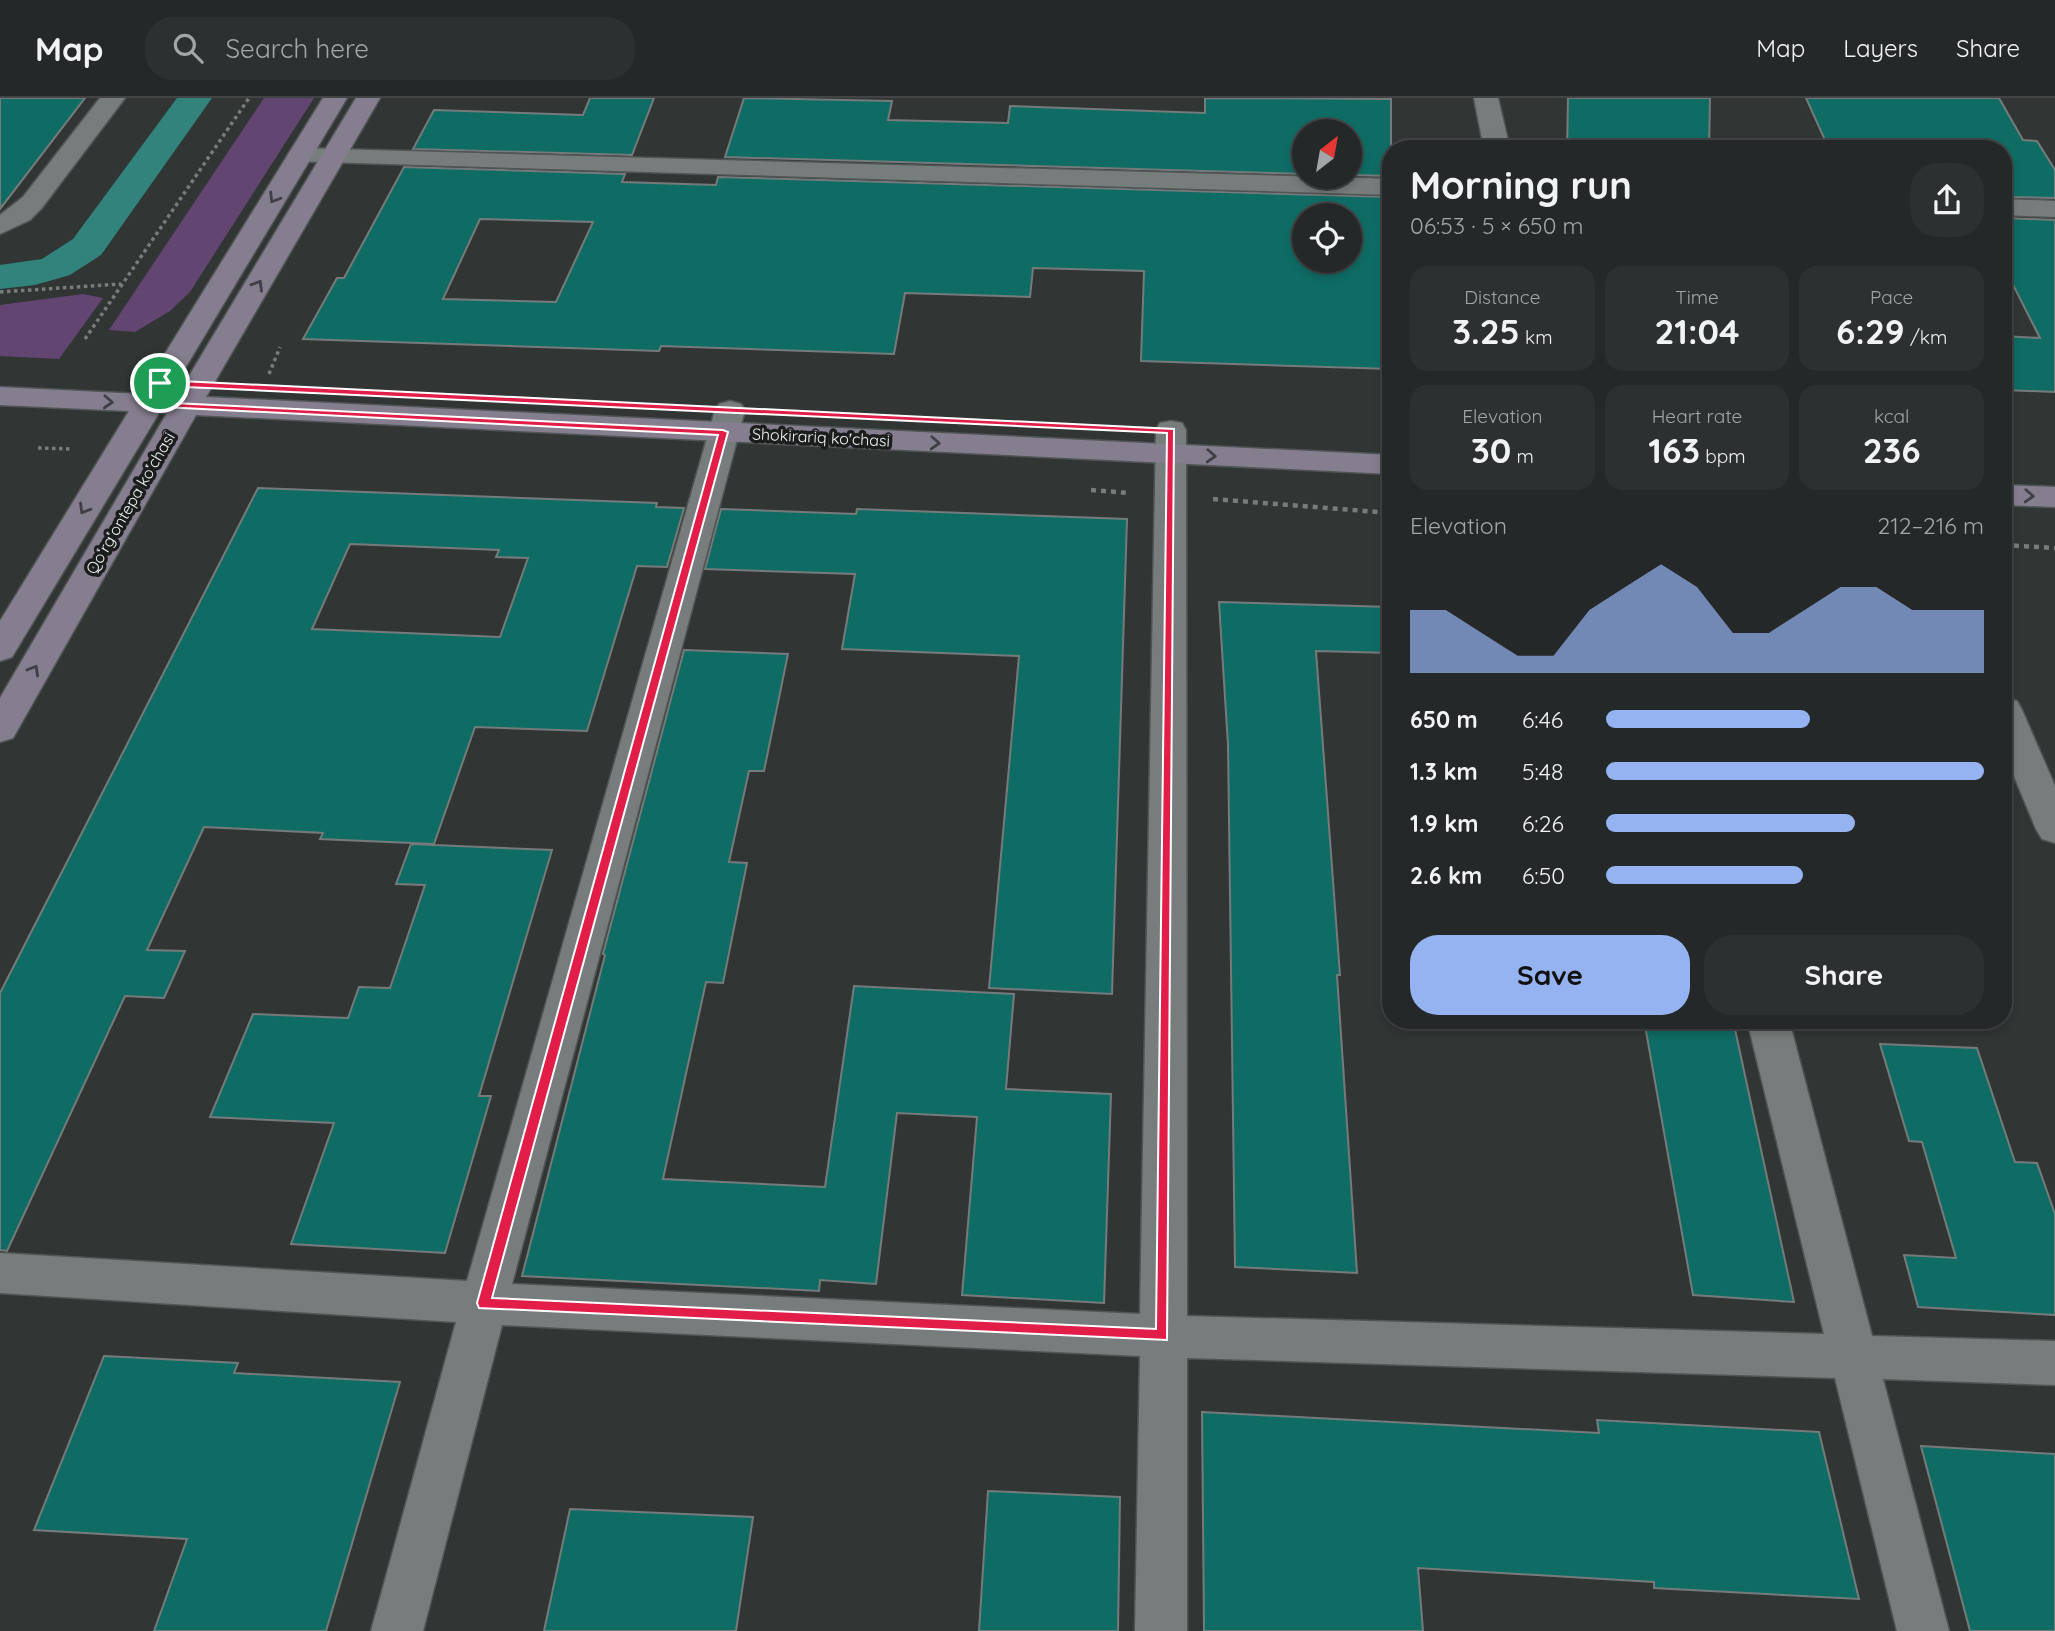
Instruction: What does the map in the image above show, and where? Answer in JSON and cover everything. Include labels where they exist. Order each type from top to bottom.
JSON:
[{"type":"main road","name":"Qoʻrgʻontepa koʻchasi","points":[[0,649],[153,393],[335,98]]},
{"type":"main road","name":"Qoʻrgʻontepa koʻchasi","points":[[0,729],[192,395],[368,98]]},
{"type":"main road","name":"Shokirariq ko'chasi","points":[[0,374],[153,393]]},
{"type":"main road","name":"Shokirariq ko'chasi","points":[[192,395],[264,387],[727,421]]},
{"type":"main road","name":"Shokirariq ko'chasi","points":[[0,396],[153,393],[1171,442],[1382,441]]},
{"type":"main road","name":"Shokirariq ko'chasi","points":[[1171,442],[1382,464]]},
{"type":"main road","points":[[2012,470],[2055,472]]},
{"type":"main road","points":[[2012,495],[2055,497]]},
{"type":"street","points":[[0,226],[32,203],[113,98]]},
{"type":"street","points":[[1486,98],[1495,140]]},
{"type":"street","points":[[300,156],[1382,187]]},
{"type":"street","points":[[2012,207],[2055,209]]},
{"type":"street","points":[[397,1631],[484,1303],[727,421]]},
{"type":"street","points":[[1161,1631],[1171,442]]},
{"type":"street","points":[[2012,729],[2055,830]]},
{"type":"street","points":[[1770,1029],[1923,1631]]},
{"type":"street","points":[[0,1273],[484,1303],[1163,1336],[2055,1363]]},
{"type":"path","points":[[85,339],[249,98]]},
{"type":"path","points":[[0,292],[122,284]]},
{"type":"path","points":[[264,387],[280,347]]},
{"type":"path","points":[[2012,545],[2055,548]]},
{"type":"shaded area","points":[[264,98],[314,98],[190,292],[170,311],[135,332],[109,330]]},
{"type":"shaded area","points":[[83,294],[103,298],[59,359],[0,356],[0,305]]},
{"type":"building","points":[[0,98],[85,98],[0,209]]},
{"type":"building","points":[[590,98],[654,98],[632,155],[413,149],[434,110],[583,115]]},
{"type":"building","points":[[744,98],[892,101],[888,120],[1008,123],[1010,106],[1205,113],[1205,98],[1391,99],[1391,140],[1382,140],[1382,176],[1362,175],[1362,119],[1292,119],[1292,174],[725,157]]},
{"type":"building","points":[[1568,98],[1710,98],[1709,140],[1567,140]]},
{"type":"building","points":[[1806,98],[1999,98],[2023,140],[2037,141],[2055,170],[2055,198],[2012,197],[2012,140],[1825,140]]},
{"type":"building","points":[[404,167],[625,174],[622,182],[716,185],[718,177],[1382,197],[1382,369],[1141,361],[1144,271],[1033,268],[1030,297],[905,293],[894,354],[661,346],[659,351],[303,339],[337,278],[344,278]],"holes":[[[480,219],[593,222],[556,302],[443,299]]]},
{"type":"building","points":[[2012,218],[2055,220],[2055,392],[2012,390],[2012,336],[2040,338],[2012,283]]},
{"type":"building","points":[[258,488],[657,503],[656,507],[684,508],[667,567],[637,566],[587,731],[475,727],[434,844],[320,839],[323,833],[204,827],[147,950],[185,951],[164,998],[125,996],[7,1251],[0,1250],[0,993]],"holes":[[[350,544],[499,550],[496,557],[528,558],[500,637],[312,629]]]},
{"type":"building","points":[[721,509],[856,514],[857,509],[1127,519],[1112,994],[989,988],[1019,656],[842,649],[855,574],[705,569]]},
{"type":"building","points":[[1219,602],[1382,607],[1382,653],[1316,651],[1340,975],[1337,975],[1357,1273],[1235,1267],[1228,745]]},
{"type":"building","points":[[684,650],[788,654],[764,771],[749,771],[729,862],[747,863],[723,983],[706,982],[663,1179],[825,1187],[854,986],[1014,994],[1006,1089],[1111,1094],[1104,1303],[962,1295],[977,1117],[897,1113],[876,1284],[820,1280],[819,1291],[522,1276],[605,955],[603,954]]},
{"type":"building","points":[[411,844],[552,850],[479,1096],[491,1096],[445,1253],[291,1244],[334,1123],[210,1117],[253,1014],[348,1018],[359,987],[390,988],[425,885],[396,884]]},
{"type":"building","points":[[1646,1029],[1735,1029],[1794,1302],[1693,1295]]},
{"type":"building","points":[[1880,1044],[1977,1048],[2015,1162],[2037,1163],[2055,1214],[2055,1315],[1918,1307],[1904,1255],[1956,1258],[1922,1142],[1909,1141]]},
{"type":"building","points":[[104,1356],[238,1363],[234,1373],[400,1382],[326,1631],[154,1631],[187,1539],[34,1530]]},
{"type":"building","points":[[1202,1412],[1599,1433],[1597,1420],[1819,1432],[1859,1599],[1654,1588],[1654,1582],[1418,1568],[1423,1631],[1204,1631]]},
{"type":"building","points":[[1921,1446],[2055,1454],[2055,1631],[1970,1631]]},
{"type":"building","points":[[988,1491],[1120,1497],[1118,1631],[979,1631]]},
{"type":"building","points":[[570,1509],[753,1517],[736,1631],[544,1631]]},
{"type":"waterway","points":[[0,277],[35,273],[56,267],[87,247],[195,98]]},
{"type":"route","points":[[160,383],[1171,430],[1163,1336],[484,1303],[723,432],[147,404],[160,383]]}]
